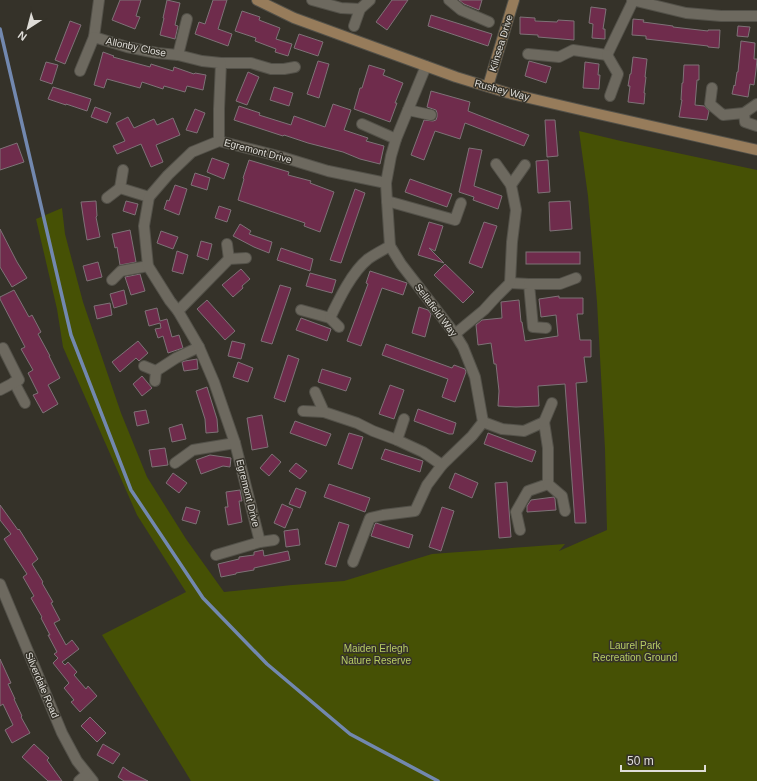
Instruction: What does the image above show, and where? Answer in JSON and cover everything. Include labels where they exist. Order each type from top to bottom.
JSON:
[{"type":"street","name":"Allonby Close","points":[[80,71],[94,37],[99,0]]},
{"type":"street","name":"Rushey Way","points":[[256,0],[294,18],[456,77],[508,92],[585,111],[757,150]]},
{"type":"street","points":[[312,0],[341,8],[360,9]]},
{"type":"street","points":[[354,26],[360,9],[370,0]]},
{"type":"street","points":[[449,0],[461,10],[489,22]]},
{"type":"street","name":"Kilnsea Drive","points":[[488,86],[514,0]]},
{"type":"street","points":[[607,54],[632,0],[686,13],[720,16],[757,16]]},
{"type":"street","name":"Allonby Close","points":[[178,55],[187,19]]},
{"type":"street","name":"Allonby Close","points":[[94,37],[127,47],[157,53],[178,55],[202,61],[221,63],[251,63],[271,69],[295,67]]},
{"type":"street","points":[[528,54],[559,57],[573,50],[607,54]]},
{"type":"street","points":[[607,54],[618,74],[610,96]]},
{"type":"street","points":[[219,141],[221,63]]},
{"type":"street","name":"Sellafield Way","points":[[426,66],[396,139],[391,156],[386,183],[390,246],[401,264],[455,334],[463,347],[475,377],[483,422]]},
{"type":"street","points":[[712,88],[710,104],[723,115],[744,113],[757,104]]},
{"type":"street","points":[[408,110],[430,115]]},
{"type":"street","points":[[744,113],[745,122],[757,126]]},
{"type":"street","points":[[362,124],[396,139]]},
{"type":"street","name":"Egremont Drive","points":[[260,542],[235,443],[214,382],[199,347],[178,311],[148,266],[144,226],[149,197],[168,175],[192,152],[219,141],[282,157],[328,171],[386,183]]},
{"type":"street","points":[[455,334],[484,310],[510,283],[512,242],[516,210],[511,185],[496,164]]},
{"type":"street","points":[[511,185],[525,165]]},
{"type":"street","points":[[107,198],[120,188],[123,170]]},
{"type":"street","points":[[120,188],[149,197]]},
{"type":"street","points":[[386,200],[455,220],[461,203]]},
{"type":"street","points":[[227,244],[229,259]]},
{"type":"street","points":[[330,318],[342,294],[358,268],[369,258],[390,246]]},
{"type":"street","points":[[178,311],[229,259],[246,258]]},
{"type":"street","points":[[112,280],[121,271],[148,266]]},
{"type":"street","points":[[510,283],[560,284],[576,278]]},
{"type":"street","points":[[529,284],[533,327],[546,328]]},
{"type":"street","points":[[301,310],[330,318],[339,327]]},
{"type":"street","points":[[144,366],[155,376],[176,358],[199,347]]},
{"type":"street","points":[[0,390],[19,380],[3,348]]},
{"type":"street","points":[[14,382],[25,402]]},
{"type":"street","points":[[315,392],[324,412]]},
{"type":"street","points":[[552,403],[544,422],[548,448],[548,484],[562,496],[565,511]]},
{"type":"street","points":[[303,411],[324,412],[357,423],[423,452],[442,465]]},
{"type":"street","points":[[397,440],[404,418]]},
{"type":"street","points":[[353,562],[370,518],[415,511],[427,485],[442,465],[472,436],[483,422],[502,430],[524,431],[544,422]]},
{"type":"street","points":[[175,463],[193,450],[235,443]]},
{"type":"street","points":[[520,530],[516,512],[528,491],[548,484]]},
{"type":"street","points":[[216,555],[260,542],[274,540]]},
{"type":"street","name":"Silverdale Road","points":[[0,584],[62,733],[77,761],[90,777]]},
{"type":"street","points":[[79,781],[90,777]]},
{"type":"green space","name":"Laurel Park Recreation Ground","points":[[579,131],[757,170],[757,781],[191,781],[102,635],[186,592],[137,515],[63,347],[57,309],[36,219],[62,208],[65,234],[83,302],[121,413],[147,477],[186,539],[224,592],[344,581],[432,554],[565,544],[559,551],[607,530],[605,449],[597,302],[588,196]]},
{"type":"building","points":[[120,0],[141,0],[136,16],[140,17],[135,29],[112,20]]},
{"type":"building","points":[[167,0],[180,3],[175,25],[178,26],[175,39],[160,35]]},
{"type":"building","points":[[213,0],[227,0],[218,29],[232,34],[228,46],[195,34],[199,22],[205,24]]},
{"type":"building","points":[[392,0],[408,0],[387,30],[376,22]]},
{"type":"building","points":[[459,0],[482,0],[479,10],[464,4]]},
{"type":"building","points":[[591,7],[606,9],[603,29],[605,29],[605,39],[592,38],[593,24],[589,23]]},
{"type":"building","points":[[242,11],[260,17],[259,20],[280,28],[276,39],[292,44],[288,56],[275,52],[276,49],[255,41],[256,38],[235,31]]},
{"type":"building","points":[[431,15],[492,34],[488,46],[428,26]]},
{"type":"building","points":[[520,17],[535,18],[535,21],[574,21],[574,40],[520,34]]},
{"type":"building","points":[[633,19],[673,27],[708,31],[720,30],[719,48],[646,39],[646,36],[632,35]]},
{"type":"building","points":[[70,21],[81,25],[65,64],[55,60]]},
{"type":"building","points":[[738,26],[750,27],[748,37],[737,36]]},
{"type":"building","points":[[299,34],[323,42],[318,56],[294,48]]},
{"type":"building","points":[[741,41],[755,43],[754,59],[757,59],[754,85],[750,84],[748,97],[732,94],[738,72]]},
{"type":"building","points":[[103,52],[114,56],[113,57],[150,67],[151,64],[173,71],[174,67],[194,74],[206,75],[203,90],[187,86],[185,92],[164,86],[163,89],[142,82],[140,88],[107,79],[104,88],[94,85]]},
{"type":"building","points":[[633,57],[647,59],[644,104],[628,102],[630,86],[628,86]]},
{"type":"building","points":[[318,61],[329,64],[319,98],[307,94]]},
{"type":"building","points":[[529,61],[551,67],[546,83],[525,76]]},
{"type":"building","points":[[46,62],[58,65],[52,84],[40,80]]},
{"type":"building","points":[[585,62],[599,64],[599,89],[583,88]]},
{"type":"building","points":[[369,65],[385,70],[383,75],[403,83],[395,103],[397,103],[390,122],[354,109]]},
{"type":"building","points":[[684,65],[699,65],[699,80],[697,80],[695,105],[704,106],[709,111],[707,120],[679,117],[682,100]]},
{"type":"building","points":[[248,72],[259,77],[247,105],[236,101]]},
{"type":"building","points":[[53,87],[91,99],[87,111],[48,99]]},
{"type":"building","points":[[274,87],[293,93],[289,106],[270,100]]},
{"type":"building","points":[[431,91],[470,102],[468,111],[529,135],[524,146],[465,123],[460,139],[435,131],[424,160],[411,155],[424,120],[433,121],[436,120],[437,117],[436,110],[427,107]]},
{"type":"building","points":[[333,104],[351,110],[344,130],[368,138],[366,141],[384,146],[380,164],[234,120],[239,106],[260,113],[259,115],[291,125],[294,116],[325,127]]},
{"type":"building","points":[[95,107],[111,113],[107,123],[91,117]]},
{"type":"building","points":[[195,109],[205,113],[197,133],[186,130]]},
{"type":"building","points":[[128,117],[134,128],[154,119],[157,125],[173,118],[180,135],[156,145],[163,162],[151,167],[141,144],[117,154],[113,146],[125,141],[116,123]]},
{"type":"building","points":[[545,120],[555,120],[558,156],[547,157]]},
{"type":"building","points":[[17,143],[24,162],[0,170],[0,149]]},
{"type":"building","points":[[469,148],[482,150],[474,186],[502,196],[498,209],[473,200],[474,197],[459,192]]},
{"type":"building","points":[[212,158],[229,164],[224,179],[207,172]]},
{"type":"building","points":[[249,160],[289,172],[288,175],[311,181],[310,183],[334,192],[320,232],[304,226],[305,223],[238,200]]},
{"type":"building","points":[[548,160],[550,192],[538,193],[536,161]]},
{"type":"building","points":[[195,173],[210,178],[207,190],[191,185]]},
{"type":"building","points":[[410,179],[452,194],[447,207],[405,192]]},
{"type":"building","points":[[175,185],[187,189],[179,215],[164,209],[167,200],[169,201]]},
{"type":"building","points":[[355,189],[365,193],[341,263],[330,260]]},
{"type":"building","points":[[96,201],[96,217],[100,237],[87,240],[81,202]]},
{"type":"building","points":[[126,201],[138,204],[135,215],[123,211]]},
{"type":"building","points":[[570,201],[572,229],[550,231],[549,202]]},
{"type":"building","points":[[219,206],[231,210],[227,222],[215,218]]},
{"type":"building","points":[[429,222],[443,226],[435,251],[429,248],[444,263],[418,255]]},
{"type":"building","points":[[484,222],[497,226],[482,268],[469,263]]},
{"type":"building","points":[[240,224],[251,231],[249,234],[272,242],[269,253],[233,236]]},
{"type":"building","points":[[0,229],[27,278],[12,287],[0,267]]},
{"type":"building","points":[[130,230],[136,262],[120,265],[117,247],[115,248],[112,234]]},
{"type":"building","points":[[161,231],[178,237],[173,249],[157,243]]},
{"type":"building","points":[[201,241],[212,244],[208,260],[197,256]]},
{"type":"building","points":[[281,248],[313,259],[310,271],[277,260]]},
{"type":"building","points":[[177,251],[188,255],[183,274],[172,271]]},
{"type":"building","points":[[526,252],[580,252],[580,264],[526,264]]},
{"type":"building","points":[[98,262],[102,277],[87,281],[83,266]]},
{"type":"building","points":[[445,264],[474,292],[463,303],[434,275]]},
{"type":"building","points":[[241,269],[250,279],[233,297],[222,285]]},
{"type":"building","points":[[370,271],[407,283],[403,295],[382,288],[361,346],[347,341],[368,284],[366,283]]},
{"type":"building","points":[[310,273],[336,280],[332,293],[306,286]]},
{"type":"building","points":[[140,274],[145,291],[131,295],[125,277]]},
{"type":"building","points":[[280,285],[291,288],[272,344],[261,341]]},
{"type":"building","points":[[14,290],[29,317],[32,315],[41,332],[38,334],[60,378],[48,385],[58,404],[43,413],[33,395],[38,393],[28,373],[33,370],[21,349],[25,347],[0,299],[0,297]]},
{"type":"building","points":[[124,290],[127,304],[114,308],[110,294]]},
{"type":"building","points":[[559,296],[559,298],[583,298],[583,314],[577,314],[580,340],[591,340],[591,357],[584,357],[587,382],[576,383],[586,523],[575,523],[565,384],[538,386],[539,406],[498,406],[499,391],[496,364],[494,364],[491,343],[478,345],[476,325],[482,320],[502,318],[501,302],[519,300],[521,322],[525,341],[558,336],[556,315],[541,317],[539,299]]},
{"type":"building","points":[[207,300],[235,331],[225,340],[197,309]]},
{"type":"building","points":[[110,303],[112,315],[97,319],[94,306]]},
{"type":"building","points":[[419,307],[428,310],[431,314],[425,337],[412,333]]},
{"type":"building","points":[[157,308],[160,321],[167,319],[172,337],[179,335],[183,348],[168,353],[163,336],[158,338],[155,329],[161,328],[160,323],[149,326],[145,311]]},
{"type":"building","points":[[301,318],[331,329],[327,341],[296,330]]},
{"type":"building","points":[[138,341],[148,353],[139,361],[136,358],[120,372],[112,362]]},
{"type":"building","points":[[232,341],[245,344],[241,359],[228,356]]},
{"type":"building","points":[[386,344],[452,368],[454,365],[465,369],[466,372],[455,402],[442,397],[448,379],[382,355]]},
{"type":"building","points":[[288,355],[299,359],[285,402],[274,398]]},
{"type":"building","points":[[197,359],[198,369],[184,371],[182,362]]},
{"type":"building","points":[[238,362],[253,368],[248,382],[233,377]]},
{"type":"building","points":[[322,369],[351,378],[346,391],[318,382]]},
{"type":"building","points":[[142,376],[152,388],[142,396],[133,384]]},
{"type":"building","points":[[390,385],[404,390],[394,419],[379,414]]},
{"type":"building","points":[[207,387],[217,419],[218,432],[206,433],[205,419],[196,391]]},
{"type":"building","points":[[418,409],[456,423],[453,434],[449,434],[414,421]]},
{"type":"building","points":[[146,410],[149,423],[137,426],[134,412]]},
{"type":"building","points":[[262,415],[268,447],[252,450],[247,418]]},
{"type":"building","points":[[295,421],[331,434],[326,446],[290,433]]},
{"type":"building","points":[[182,424],[186,439],[172,442],[169,428]]},
{"type":"building","points":[[349,433],[363,437],[352,469],[338,464]]},
{"type":"building","points":[[488,433],[536,451],[532,462],[484,444]]},
{"type":"building","points":[[165,448],[168,465],[152,467],[149,450]]},
{"type":"building","points":[[385,449],[423,461],[420,472],[381,459]]},
{"type":"building","points":[[272,454],[281,462],[269,476],[260,468]]},
{"type":"building","points":[[210,455],[231,458],[230,467],[223,466],[201,474],[196,460]]},
{"type":"building","points":[[296,463],[307,471],[300,479],[289,471]]},
{"type":"building","points":[[173,473],[187,483],[179,493],[166,483]]},
{"type":"building","points":[[455,473],[478,483],[472,498],[449,488]]},
{"type":"building","points":[[507,482],[511,537],[499,538],[495,483]]},
{"type":"building","points":[[329,484],[370,498],[365,512],[324,497]]},
{"type":"building","points":[[296,488],[306,492],[300,508],[289,504]]},
{"type":"building","points":[[240,490],[242,501],[239,501],[242,522],[228,525],[225,507],[228,507],[226,492]]},
{"type":"building","points":[[554,497],[556,510],[527,512],[527,506],[531,500]]},
{"type":"building","points":[[282,504],[293,509],[285,528],[274,523]]},
{"type":"building","points":[[0,505],[18,530],[19,529],[38,559],[32,564],[53,602],[51,603],[60,620],[54,623],[66,645],[72,640],[79,649],[62,662],[65,665],[68,662],[77,672],[74,675],[86,689],[88,686],[97,696],[80,712],[71,702],[74,700],[64,688],[69,683],[53,663],[58,658],[54,654],[57,652],[48,635],[50,635],[41,618],[42,617],[31,598],[34,596],[23,577],[27,574],[4,539],[11,534],[0,520]]},
{"type":"building","points":[[186,507],[200,511],[196,524],[182,520]]},
{"type":"building","points":[[442,507],[454,511],[441,551],[429,547]]},
{"type":"building","points":[[339,522],[349,525],[336,567],[325,564]]},
{"type":"building","points":[[376,523],[413,535],[409,548],[371,536]]},
{"type":"building","points":[[298,529],[300,545],[286,547],[284,531]]},
{"type":"building","points":[[263,550],[264,556],[288,551],[290,560],[221,577],[218,564],[239,559],[239,557],[254,555],[254,552]]},
{"type":"building","points":[[0,659],[11,683],[8,684],[22,716],[21,717],[30,733],[12,743],[5,730],[13,725],[3,704],[0,706]]},
{"type":"building","points":[[90,717],[106,733],[97,742],[81,726]]},
{"type":"building","points":[[34,744],[49,758],[47,760],[62,781],[48,781],[22,757]]},
{"type":"building","points":[[103,744],[120,754],[113,764],[97,755]]},
{"type":"building","points":[[123,767],[148,781],[124,781],[118,777]]},
{"type":"waterway","points":[[0,29],[71,335],[131,490],[203,598],[267,664],[350,734],[438,781]]},
{"type":"park label","name":"Maiden Erlegh Nature Reserve","points":[[376,654]]}]
